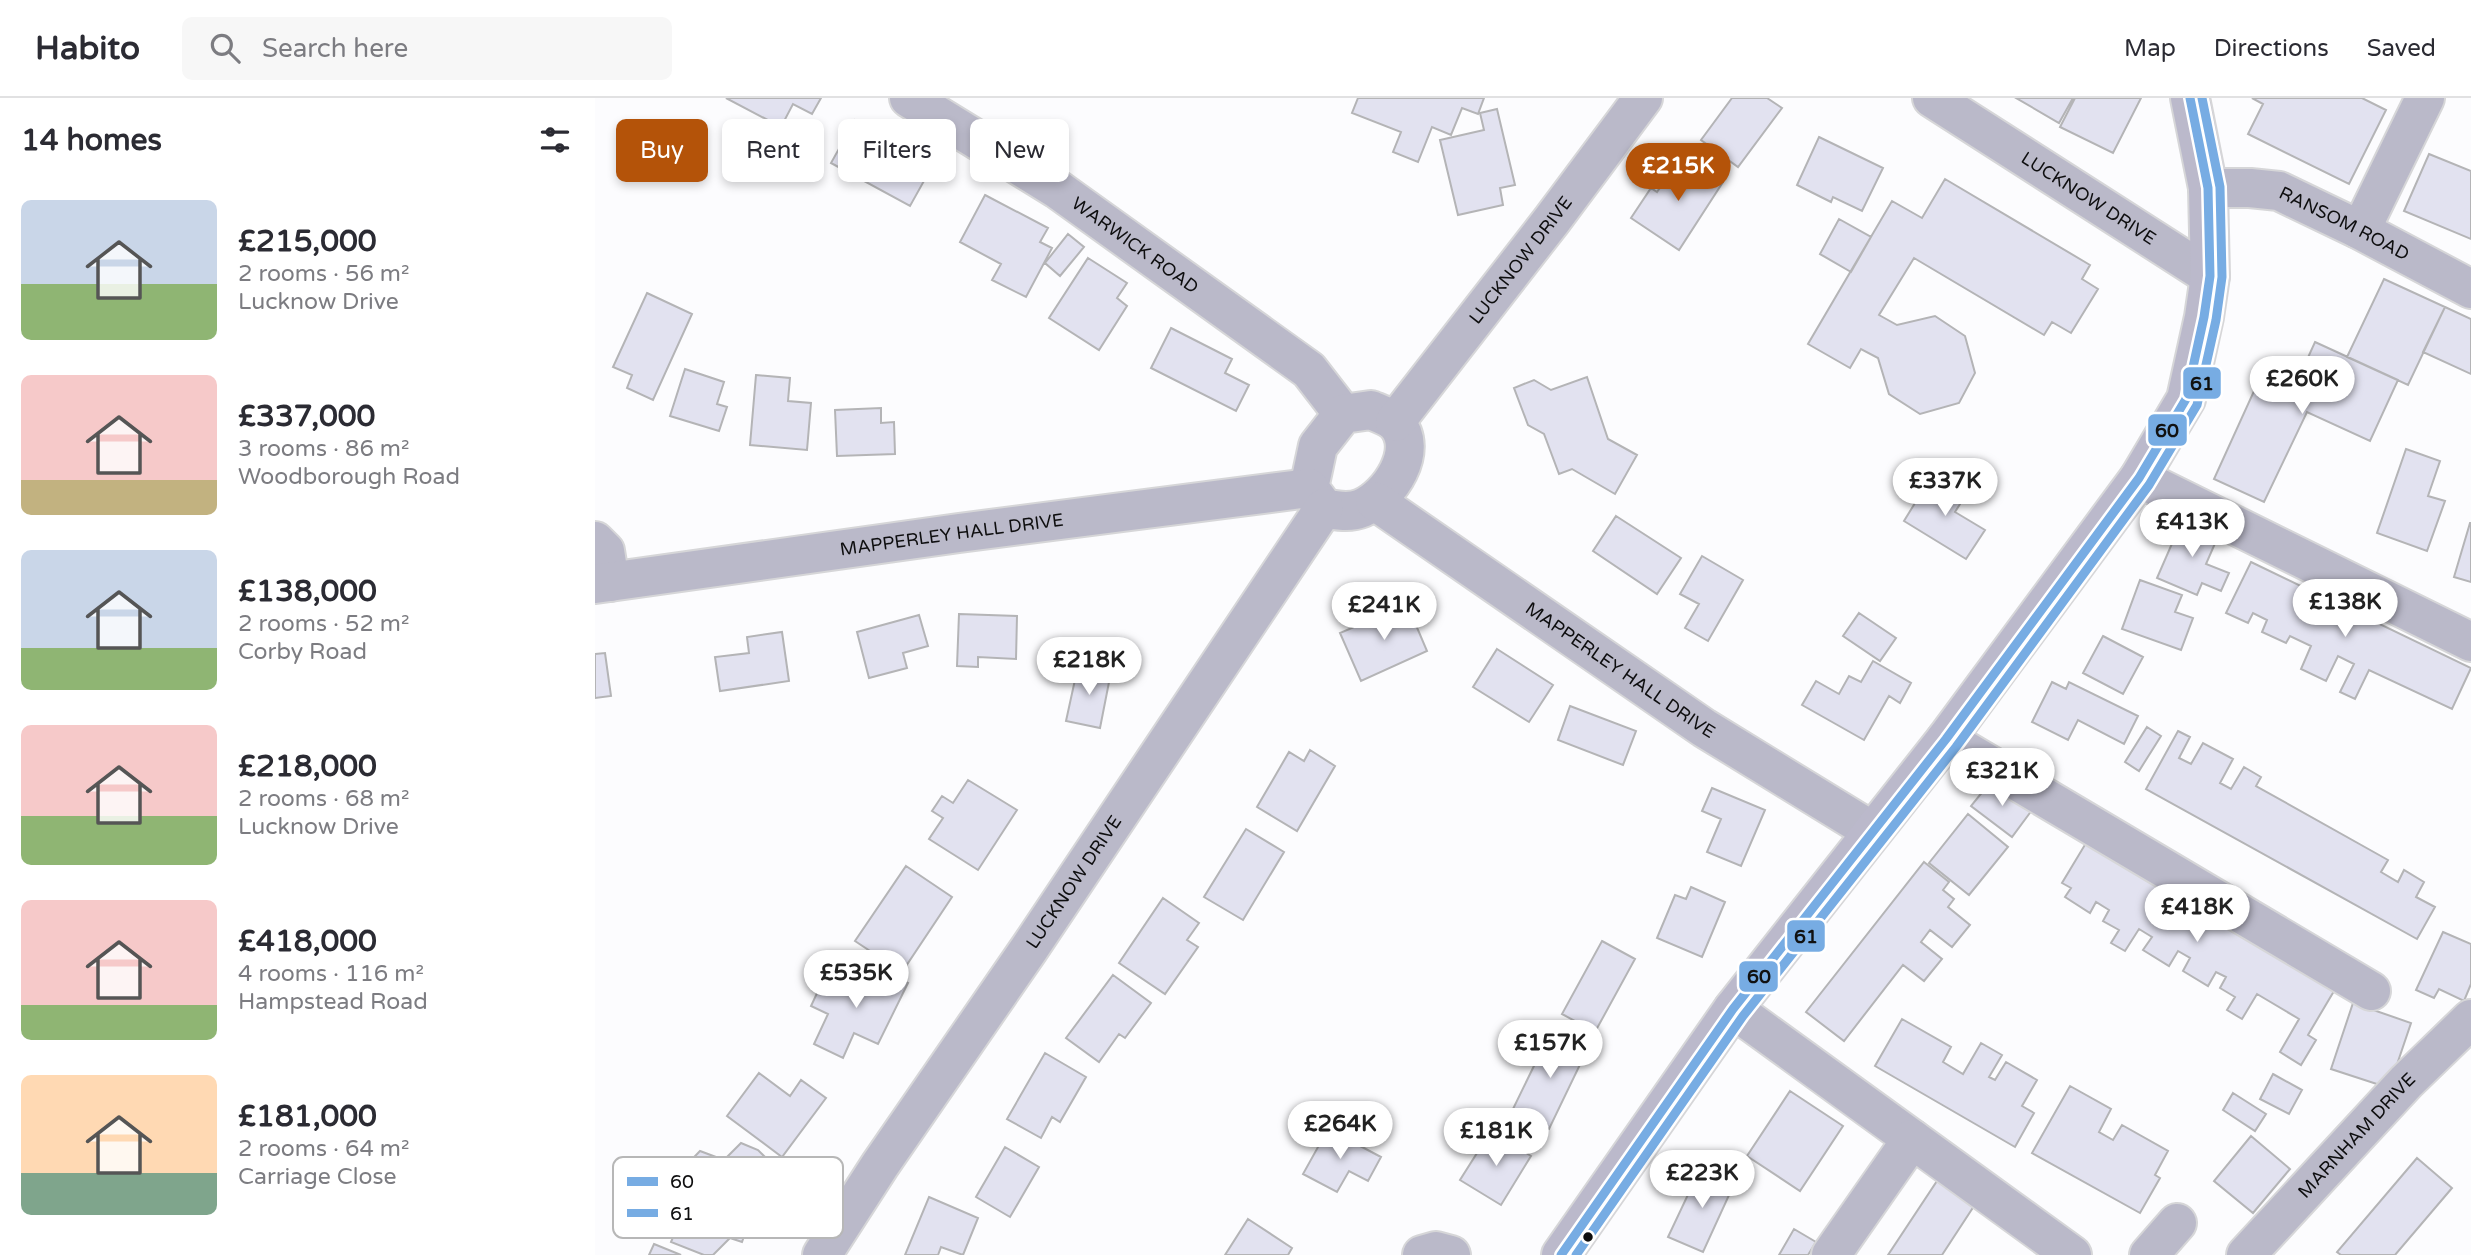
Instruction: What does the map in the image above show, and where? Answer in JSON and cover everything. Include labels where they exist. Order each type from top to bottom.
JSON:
[{"type":"main road","points":[[1561,1255],[1733,1009],[1945,739],[2139,478],[2186,398],[2210,276],[2208,188],[2190,98]]},
{"type":"street","name":"WARWICK ROAD","points":[[909,98],[1058,189],[1309,370],[1343,414]]},
{"type":"street","name":"LUCKNOW DRIVE","points":[[1932,98],[2210,276]]},
{"type":"street","points":[[2358,229],[2368,215],[2411,102]]},
{"type":"street","name":"LUCKNOW DRIVE","points":[[1395,422],[1626,104]]},
{"type":"street","name":"RANSOM ROAD","points":[[2208,188],[2279,191],[2471,289]]},
{"type":"street","points":[[1317,498],[1342,512],[1361,509],[1383,496],[1401,467],[1406,445],[1395,422],[1371,410],[1343,414]]},
{"type":"street","name":"LUCKNOW DRIVE","points":[[843,1224],[1029,949],[1317,498],[1318,446],[1343,414]]},
{"type":"street","points":[[2139,478],[2471,642]]},
{"type":"street","name":"MAPPERLEY HALL DRIVE","points":[[603,583],[1317,498]]},
{"type":"street","name":"MAPPERLEY HALL DRIVE","points":[[1375,501],[1704,728],[1871,831]]},
{"type":"street","points":[[595,541],[605,551],[603,583]]},
{"type":"street","points":[[1945,739],[2371,991]]},
{"type":"street","points":[[1733,1009],[2072,1255]]},
{"type":"street","name":"MARNHAM DRIVE","points":[[2246,1255],[2406,1082],[2471,1020]]},
{"type":"street","points":[[1831,1255],[1912,1139]]},
{"type":"street","points":[[2149,1255],[2177,1223]]},
{"type":"street","name":"LUCKNOW DRIVE","points":[[823,1255],[834,1238]]},
{"type":"street","points":[[1422,1255],[1436,1251],[1451,1255]]},
{"type":"building","points":[[726,98],[821,98],[812,114],[793,104],[785,119],[766,119]]},
{"type":"building","points":[[1358,98],[1484,98],[1478,114],[1462,108],[1451,135],[1432,127],[1418,162],[1393,152],[1401,132],[1352,113]]},
{"type":"building","points":[[1732,98],[1767,98],[1782,108],[1738,167],[1701,140]]},
{"type":"building","points":[[2016,98],[2073,98],[2059,123]]},
{"type":"building","points":[[2075,98],[2141,98],[2113,153],[2060,127]]},
{"type":"building","points":[[2252,98],[2362,98],[2386,110],[2349,184],[2248,134],[2263,104]]},
{"type":"building","points":[[1497,109],[1515,185],[1500,188],[1503,205],[1458,215],[1440,140],[1484,130],[1480,113]]},
{"type":"building","points":[[1819,137],[1883,168],[1862,211],[1833,197],[1831,202],[1797,185]]},
{"type":"building","points":[[838,150],[838,167],[831,163]]},
{"type":"building","points":[[2429,154],[2471,171],[2471,239],[2404,211]]},
{"type":"building","points":[[1682,155],[1723,182],[1679,250],[1631,218],[1651,188],[1657,192]]},
{"type":"building","points":[[1945,179],[2090,265],[2082,279],[2098,289],[2071,333],[2052,322],[2044,335],[1914,258],[1879,315],[1897,325],[1935,316],[1965,336],[1975,373],[1959,403],[1920,414],[1889,394],[1878,358],[1861,349],[1850,368],[1808,344],[1892,201],[1922,218]]},
{"type":"building","points":[[866,182],[923,182],[910,206]]},
{"type":"building","points":[[985,195],[1048,228],[1040,242],[1052,248],[1026,297],[992,280],[1001,264],[960,242]]},
{"type":"building","points":[[1839,219],[1871,237],[1851,272],[1820,254]]},
{"type":"building","points":[[1068,234],[1084,247],[1060,276],[1045,263]]},
{"type":"building","points":[[1088,258],[1127,283],[1117,298],[1127,306],[1099,350],[1049,318]]},
{"type":"building","points":[[2384,279],[2445,307],[2408,385],[2347,357]]},
{"type":"building","points":[[647,293],[692,314],[653,400],[627,388],[632,375],[613,367]]},
{"type":"building","points":[[2445,307],[2471,319],[2471,374],[2423,352]]},
{"type":"building","points":[[1171,328],[1232,359],[1225,373],[1249,385],[1236,411],[1151,368]]},
{"type":"building","points":[[2315,342],[2398,380],[2370,441],[2307,412],[2264,502],[2214,479],[2259,380],[2291,395]]},
{"type":"building","points":[[685,369],[724,382],[717,404],[727,407],[719,431],[670,416]]},
{"type":"building","points":[[756,375],[790,378],[788,401],[811,403],[807,450],[750,445]]},
{"type":"building","points":[[1587,377],[1608,439],[1637,455],[1615,494],[1572,469],[1559,474],[1544,434],[1528,425],[1514,388],[1534,380],[1551,390]]},
{"type":"building","points":[[881,408],[881,423],[894,422],[895,454],[837,456],[835,410]]},
{"type":"building","points":[[2406,449],[2440,461],[2428,496],[2445,501],[2427,551],[2377,533]]},
{"type":"building","points":[[1939,474],[1967,493],[1955,512],[1985,530],[1966,559],[1904,521],[1923,490],[1928,493]]},
{"type":"building","points":[[1616,516],[1681,558],[1657,594],[1593,551]]},
{"type":"building","points":[[2184,516],[2220,532],[2206,564],[2229,573],[2221,591],[2202,583],[2197,595],[2157,578]]},
{"type":"building","points":[[2471,523],[2471,582],[2454,577]]},
{"type":"building","points":[[1702,556],[1743,580],[1708,641],[1685,628],[1699,604],[1680,594]]},
{"type":"building","points":[[2251,562],[2471,668],[2452,709],[2369,670],[2355,699],[2340,692],[2354,664],[2338,656],[2326,681],[2301,669],[2311,646],[2290,636],[2286,643],[2262,632],[2267,620],[2253,613],[2248,623],[2226,613]]},
{"type":"building","points":[[2140,580],[2182,595],[2175,612],[2193,618],[2181,650],[2122,629]]},
{"type":"building","points":[[1407,604],[1427,651],[1361,681],[1340,633]]},
{"type":"building","points":[[1859,613],[1896,638],[1880,661],[1843,636]]},
{"type":"building","points":[[959,614],[1017,616],[1016,659],[978,657],[978,667],[957,666]]},
{"type":"building","points":[[919,615],[928,646],[903,653],[907,668],[869,678],[857,632]]},
{"type":"building","points":[[782,632],[789,681],[720,691],[715,657],[749,653],[747,637]]},
{"type":"building","points":[[2103,636],[2143,657],[2123,694],[2083,673]]},
{"type":"building","points":[[1497,649],[1553,685],[1529,722],[1473,687]]},
{"type":"building","points":[[605,653],[611,696],[595,698],[595,654]]},
{"type":"building","points":[[1873,661],[1911,683],[1900,703],[1889,696],[1864,740],[1802,705],[1816,681],[1839,694],[1849,676],[1861,682]]},
{"type":"building","points":[[1078,666],[1111,672],[1100,728],[1066,721]]},
{"type":"building","points":[[2052,682],[2066,689],[2069,682],[2138,716],[2124,744],[2078,720],[2068,740],[2032,722]]},
{"type":"building","points":[[1570,706],[1636,731],[1623,765],[1558,740]]},
{"type":"building","points":[[2147,727],[2161,736],[2139,771],[2125,762]]},
{"type":"building","points":[[2178,731],[2190,737],[2179,758],[2191,764],[2203,743],[2233,759],[2220,783],[2231,789],[2244,767],[2261,777],[2256,786],[2388,860],[2381,872],[2398,882],[2404,870],[2424,882],[2416,897],[2435,907],[2417,939],[2146,789]]},
{"type":"building","points":[[1310,750],[1335,766],[1297,831],[1257,807],[1289,752],[1304,761]]},
{"type":"building","points":[[968,780],[1017,810],[978,870],[929,839],[943,818],[932,811],[942,796],[953,803]]},
{"type":"building","points":[[1992,780],[2032,810],[2012,837],[1971,806]]},
{"type":"building","points":[[1712,788],[1765,810],[1741,866],[1707,852],[1721,819],[1702,811]]},
{"type":"building","points":[[1968,814],[2008,847],[1969,895],[1929,863]]},
{"type":"building","points":[[1246,829],[1284,852],[1243,920],[1204,897]]},
{"type":"building","points":[[2086,843],[2334,991],[2308,1035],[2316,1040],[2301,1065],[2280,1052],[2299,1019],[2257,994],[2242,1019],[2227,1010],[2235,997],[2220,988],[2226,977],[2216,972],[2208,986],[2183,971],[2190,958],[2178,951],[2169,966],[2143,950],[2152,937],[2139,929],[2125,951],[2111,943],[2119,930],[2103,921],[2109,910],[2096,902],[2090,913],[2065,897],[2071,888],[2062,883]]},
{"type":"building","points":[[1924,862],[1949,882],[1943,890],[1954,899],[1948,907],[1970,925],[1952,947],[1930,930],[1921,942],[1942,959],[1924,981],[1903,965],[1844,1041],[1806,1012]]},
{"type":"building","points":[[906,866],[952,897],[902,972],[855,941]]},
{"type":"building","points":[[1691,887],[1725,902],[1702,957],[1657,938],[1675,895],[1686,899]]},
{"type":"building","points":[[1163,898],[1199,923],[1187,940],[1198,947],[1165,994],[1119,963]]},
{"type":"building","points":[[2443,932],[2471,944],[2471,984],[2464,1001],[2439,989],[2434,998],[2416,990]]},
{"type":"building","points":[[1602,941],[1635,959],[1595,1032],[1562,1014]]},
{"type":"building","points":[[843,971],[877,987],[885,972],[908,983],[878,1044],[854,1033],[843,1058],[814,1044],[828,1014],[811,1006],[825,976],[838,982]]},
{"type":"building","points":[[1113,975],[1151,1003],[1125,1038],[1119,1034],[1099,1062],[1066,1038]]},
{"type":"building","points":[[2353,1003],[2411,1023],[2389,1088],[2331,1069]]},
{"type":"building","points":[[1902,1019],[1951,1047],[1943,1062],[1963,1074],[1981,1043],[2002,1055],[1989,1077],[1995,1080],[2006,1062],[2037,1080],[2022,1106],[2034,1113],[2015,1147],[1875,1066]]},
{"type":"building","points":[[1551,1031],[1588,1048],[1549,1129],[1512,1111]]},
{"type":"building","points":[[1045,1053],[1086,1077],[1060,1122],[1052,1117],[1041,1138],[1007,1119]]},
{"type":"building","points":[[759,1073],[790,1096],[801,1080],[826,1098],[782,1157],[727,1116]]},
{"type":"building","points":[[2273,1074],[2302,1090],[2289,1114],[2260,1099]]},
{"type":"building","points":[[2070,1086],[2111,1109],[2099,1132],[2113,1140],[2122,1125],[2168,1151],[2155,1175],[2160,1178],[2140,1213],[2032,1153]]},
{"type":"building","points":[[1790,1091],[1843,1126],[1800,1191],[1747,1156]]},
{"type":"building","points":[[2233,1093],[2266,1114],[2255,1131],[2223,1110]]},
{"type":"building","points":[[1328,1129],[1381,1157],[1368,1181],[1349,1171],[1337,1192],[1303,1174]]},
{"type":"building","points":[[1491,1131],[1531,1156],[1501,1205],[1460,1180]]},
{"type":"building","points":[[2251,1136],[2290,1169],[2253,1213],[2214,1181]]},
{"type":"building","points":[[741,1143],[758,1150],[765,1157],[727,1157]]},
{"type":"building","points":[[1005,1147],[1039,1167],[1010,1217],[976,1197]]},
{"type":"building","points":[[700,1151],[716,1157],[694,1157]]},
{"type":"building","points":[[2417,1158],[2452,1188],[2395,1255],[2341,1255],[2337,1252]]},
{"type":"building","points":[[1701,1167],[1735,1182],[1703,1252],[1668,1237]]},
{"type":"building","points":[[1937,1181],[1974,1206],[1942,1255],[1888,1255]]},
{"type":"building","points":[[929,1197],[978,1218],[963,1255],[941,1247],[938,1255],[905,1255]]},
{"type":"building","points":[[1248,1219],[1292,1248],[1288,1255],[1225,1255]]},
{"type":"building","points":[[1794,1229],[1816,1242],[1808,1255],[1779,1255]]},
{"type":"building","points":[[673,1238],[730,1238],[713,1255],[704,1255],[671,1242]]},
{"type":"building","points":[[654,1244],[681,1255],[649,1255]]},
{"type":"transit line","name":"60","points":[[1561,1255],[1733,1009],[1946,739],[2139,478],[2186,399],[2210,276],[2208,188],[2190,98]]},
{"type":"transit line","name":"61","points":[[1576,1255],[1743,1016],[1956,747],[2149,485],[2197,405],[2216,320],[2222,277],[2220,187],[2202,98]]}]
